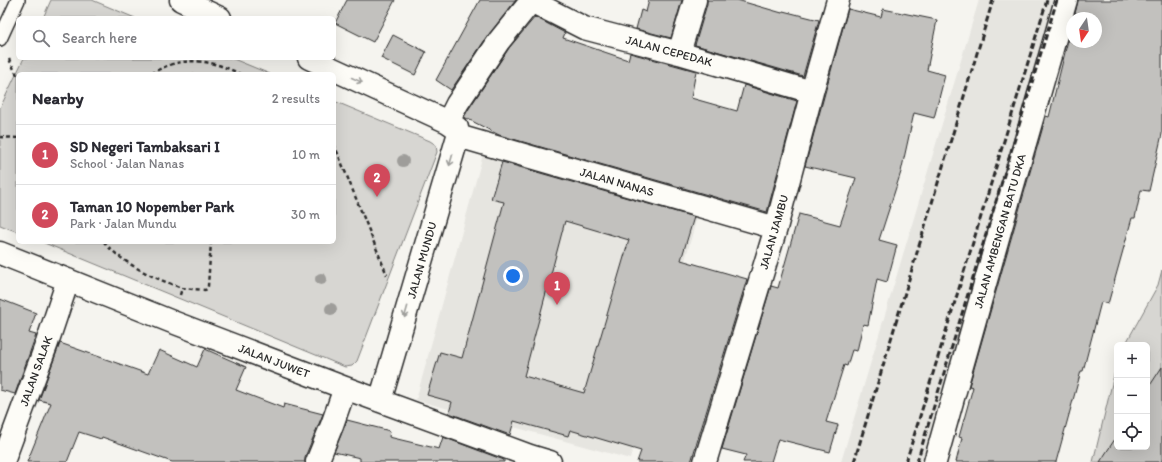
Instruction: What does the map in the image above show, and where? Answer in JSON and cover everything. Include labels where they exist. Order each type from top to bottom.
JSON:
[{"type":"street","points":[[180,0],[216,16]]},
{"type":"street","name":"JALAN CEPEDAK","points":[[531,0],[584,28],[679,53],[812,92]]},
{"type":"street","name":"JALAN MUNDU","points":[[380,401],[405,318],[453,129],[457,104],[498,41],[531,0]]},
{"type":"street","points":[[679,53],[695,0]]},
{"type":"street","name":"JALAN JAMBU","points":[[705,462],[776,228],[838,0]]},
{"type":"street","name":"JALAN AMBENGAN BATU DKA","points":[[935,462],[1066,0]]},
{"type":"street","points":[[313,60],[453,129]]},
{"type":"street","name":"JALAN NANAS","points":[[453,129],[776,228]]},
{"type":"street","name":"JALAN JUWET","points":[[0,253],[170,321],[536,460]]},
{"type":"street","name":"JALAN SALAK","points":[[3,462],[47,343],[68,280]]},
{"type":"street","points":[[317,462],[345,388]]},
{"type":"lane","points":[[0,39],[18,0]]},
{"type":"path","points":[[154,72],[170,65],[200,61],[214,63],[236,72]]},
{"type":"path","points":[[12,64],[16,73]]},
{"type":"path","points":[[0,137],[16,138]]},
{"type":"path","points":[[336,149],[405,318]]},
{"type":"path","points":[[106,244],[126,262],[149,274],[182,288],[205,290],[208,286],[211,244]]},
{"type":"path","points":[[170,321],[182,288]]},
{"type":"shaded area","points":[[51,0],[92,0],[130,16],[44,16]]},
{"type":"shaded area","points":[[979,0],[1065,0],[935,462],[841,462]]},
{"type":"shaded area","points":[[23,60],[236,60],[265,72],[17,72]]},
{"type":"shaded area","points":[[16,75],[16,231],[0,225],[0,108]]},
{"type":"shaded area","points":[[336,102],[430,141],[436,145],[437,152],[357,361],[352,366],[345,367],[47,244],[336,244]]},
{"type":"shaded area","points":[[484,151],[699,210],[630,459],[416,400]]},
{"type":"shaded area","points":[[1162,270],[1162,462],[1093,462],[1114,375],[1114,450],[1150,450],[1150,342],[1127,342],[1158,285]]},
{"type":"building","points":[[347,0],[395,0],[373,42],[336,24]]},
{"type":"building","points":[[480,0],[516,0],[489,34],[451,90],[436,80]]},
{"type":"building","points":[[649,0],[682,0],[671,38],[636,29],[641,10],[646,12]]},
{"type":"building","points":[[707,0],[737,0],[782,13],[783,11],[819,20],[803,76],[695,45]]},
{"type":"building","points":[[1078,0],[1162,0],[1162,134],[1149,191],[1141,190],[1135,218],[1132,218],[1108,304],[1101,302],[1083,371],[1081,371],[1056,462],[956,462],[962,438],[959,437],[973,387],[969,386],[1046,116],[1049,117],[1066,48],[1102,48],[1102,12],[1075,12]]},
{"type":"building","points":[[848,9],[881,17],[883,9],[937,20],[927,70],[945,75],[934,118],[914,113],[901,172],[879,240],[897,245],[887,282],[877,279],[868,325],[863,324],[857,351],[852,350],[847,366],[844,365],[826,422],[838,425],[830,452],[778,439],[771,462],[743,462],[746,455],[722,449],[771,286],[778,288],[799,214],[840,225],[856,178],[805,166]]},
{"type":"building","points":[[535,17],[565,33],[563,38],[628,60],[630,53],[696,71],[691,98],[737,111],[744,85],[797,101],[767,212],[499,135],[464,117],[509,48]]},
{"type":"building","points":[[393,35],[426,52],[415,75],[381,58]]},
{"type":"building","points":[[502,162],[694,217],[681,260],[747,279],[691,462],[637,462],[641,451],[570,430],[568,436],[514,421],[510,435],[449,413],[452,402],[427,395],[440,352],[462,358],[504,202],[491,199]],"holes":[[[565,221],[629,240],[584,393],[524,376]]]},
{"type":"building","points":[[0,299],[36,313],[29,333],[36,335],[15,394],[0,390]]},
{"type":"building","points":[[60,343],[148,374],[159,350],[197,367],[205,349],[246,367],[236,390],[283,408],[284,404],[323,414],[305,457],[305,462],[172,462],[102,437],[101,439],[79,432],[67,462],[27,462],[51,403],[39,400]]},
{"type":"building","points":[[1162,367],[1162,462],[1100,462],[1114,441],[1114,450],[1150,450],[1150,385]]},
{"type":"building","points":[[347,420],[390,431],[389,437],[439,449],[443,437],[504,460],[504,462],[360,462],[360,458],[334,452]]},
{"type":"railway","points":[[854,462],[993,0]]},
{"type":"railway","points":[[906,462],[1047,0]]},
{"type":"railway","points":[[917,462],[1057,0]]},
{"type":"place","name":"Taman 10 Nopember Park","points":[[377,197]]},
{"type":"place","name":"SD Negeri Tambaksari I","points":[[557,305]]}]
